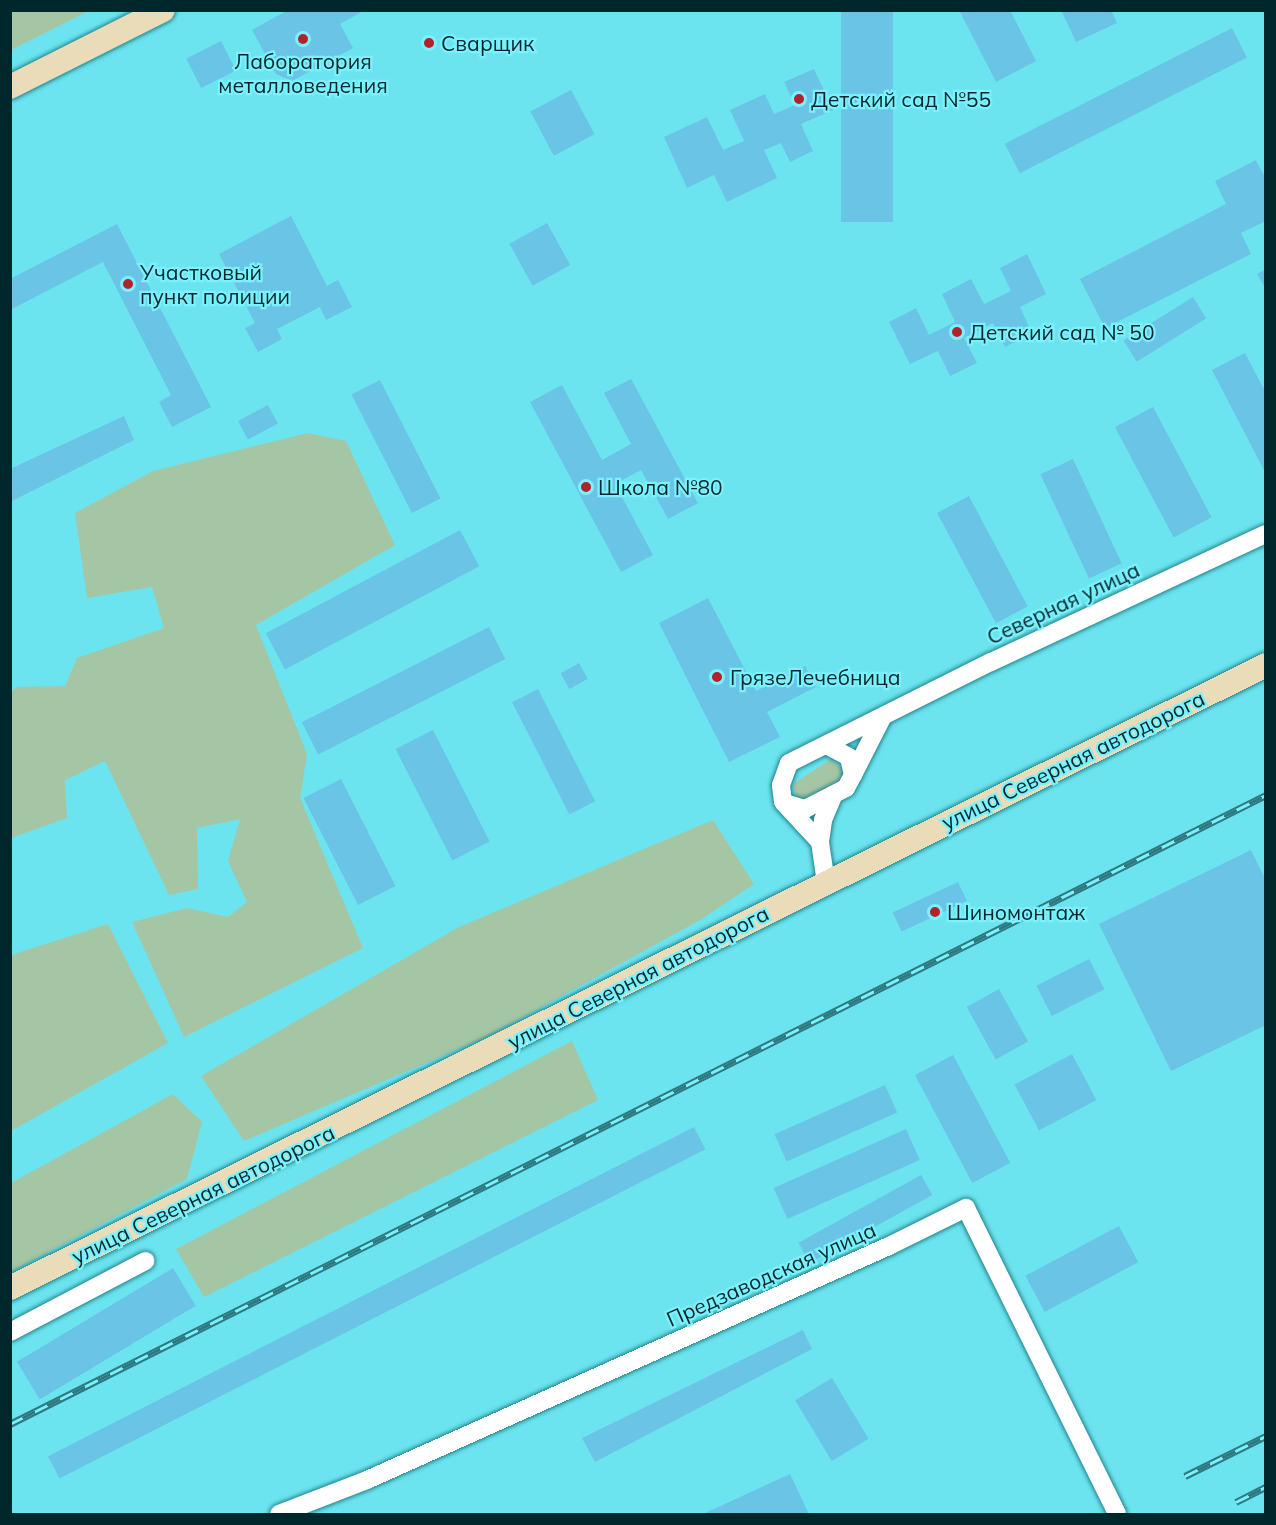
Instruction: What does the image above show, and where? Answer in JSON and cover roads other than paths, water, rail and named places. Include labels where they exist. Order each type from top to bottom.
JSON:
[{"type":"main road","points":[[10,87],[163,10]]},
{"type":"main road","name":"улица Северная автодорога","points":[[10,1288],[1266,665]]},
{"type":"street","name":"Северная улица","points":[[826,746],[991,662],[1266,534]]},
{"type":"street","points":[[783,802],[805,808],[846,788],[882,718]]},
{"type":"street","points":[[820,842],[783,802],[781,784],[789,763],[826,746],[849,757],[853,775]]},
{"type":"street","points":[[826,883],[820,842],[822,820],[833,796]]},
{"type":"street","name":"Предзаводская улица","points":[[279,1515],[367,1480],[889,1246],[966,1208],[1117,1515]]},
{"type":"street","points":[[10,1332],[145,1261]]},
{"type":"railway","points":[[10,1424],[1266,795]]},
{"type":"railway","points":[[1185,1476],[1266,1436]]},
{"type":"railway","points":[[1236,1502],[1266,1487]]},
{"type":"place","name":"Лаборатория металловедения","points":[[303,39]]},
{"type":"place","name":"Сварщик","points":[[429,43]]},
{"type":"place","name":"Детский сад №55","points":[[799,99]]},
{"type":"place","name":"Участковый пункт полиции","points":[[128,284]]},
{"type":"place","name":"Детский сад № 50","points":[[957,332]]},
{"type":"place","name":"Школа №80","points":[[586,487]]},
{"type":"place","name":"ГрязеЛечебница","points":[[717,677]]},
{"type":"place","name":"Шиномонтаж","points":[[935,912]]}]
